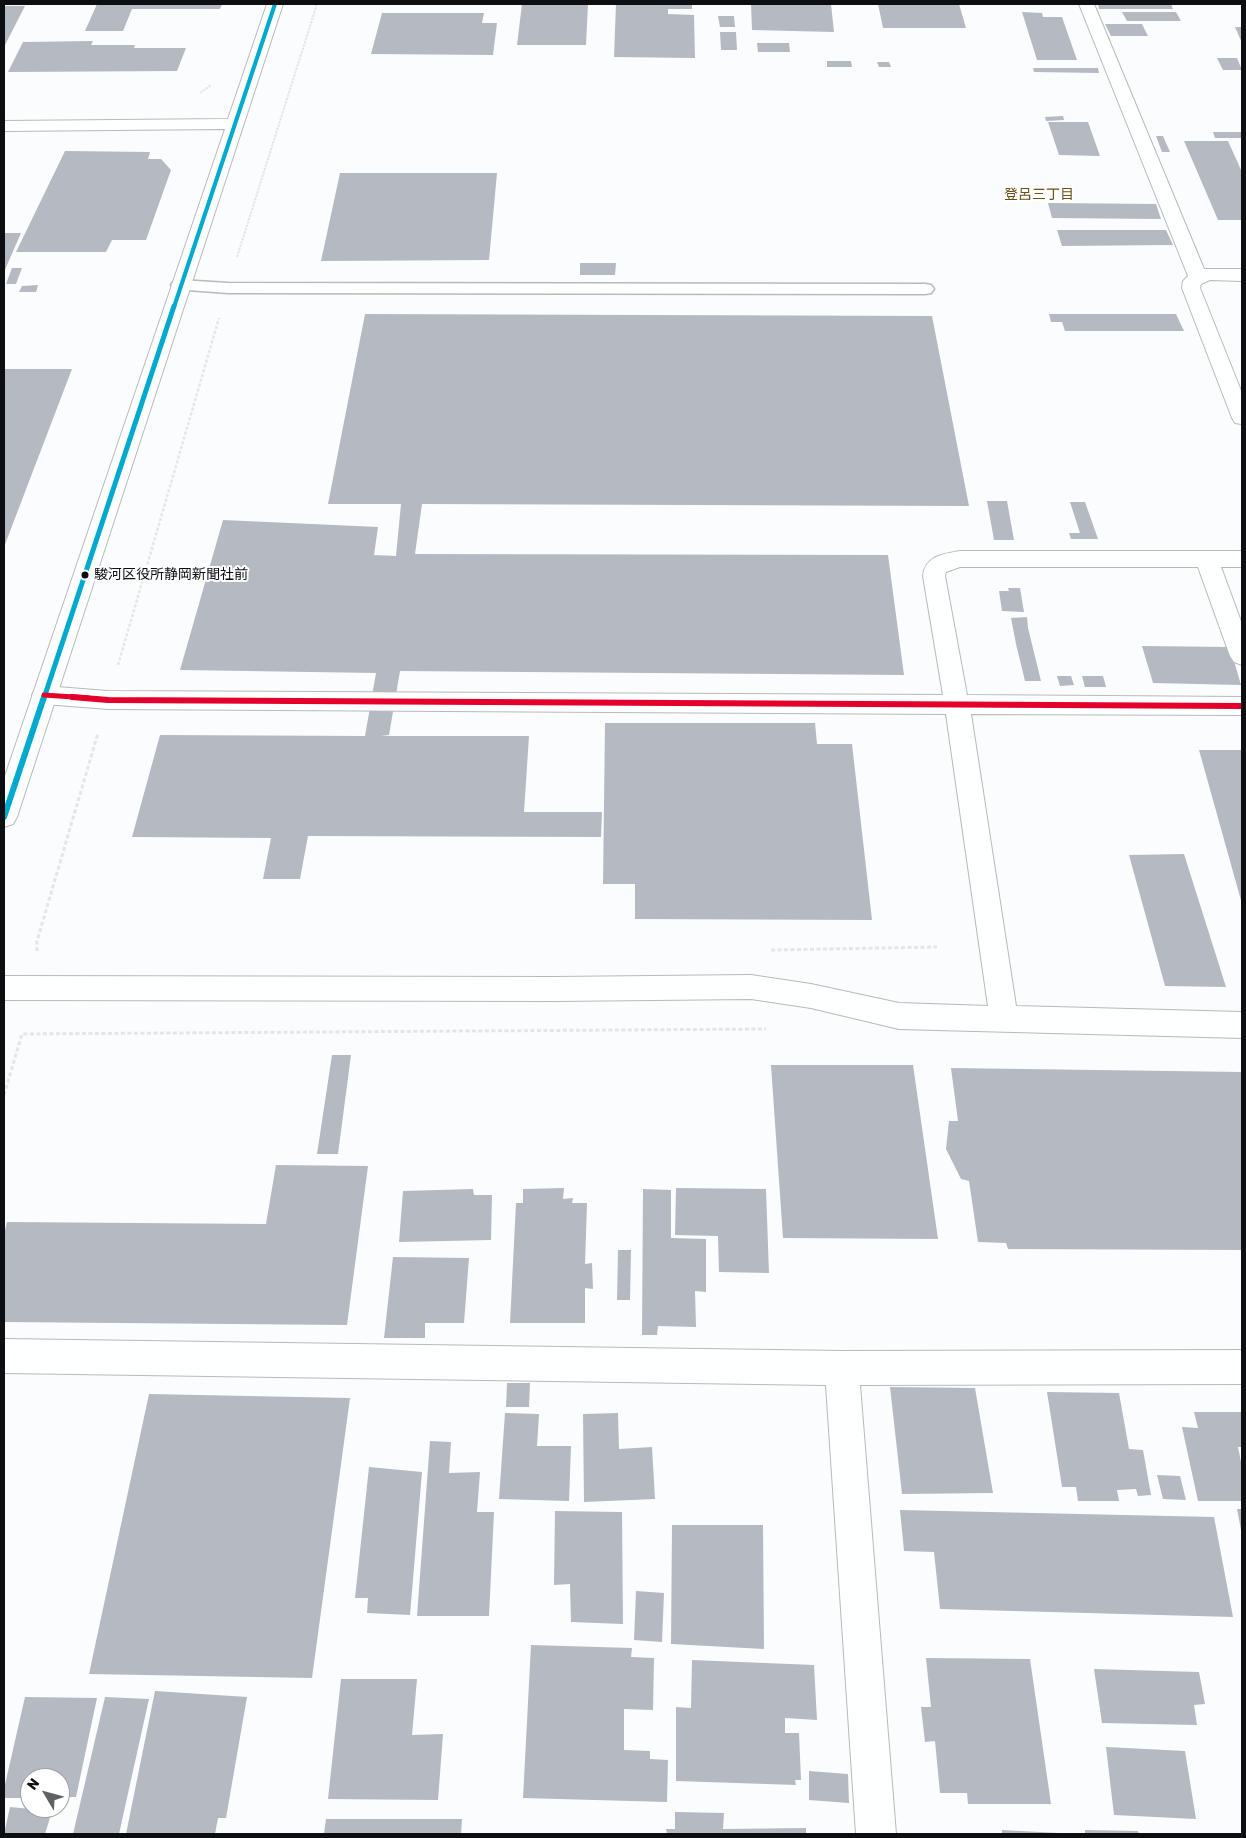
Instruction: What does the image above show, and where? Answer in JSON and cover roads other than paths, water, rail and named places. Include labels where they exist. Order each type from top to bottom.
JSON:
[{"type":"street","points":[[4,816],[275,4]]},
{"type":"street","points":[[1086,4],[1198,277]]},
{"type":"street","points":[[4,126],[234,124]]},
{"type":"street","points":[[1242,275],[1206,274],[1192,281],[1191,288],[1242,418]]},
{"type":"street","points":[[1004,1019],[958,706],[934,576],[935,568],[944,562],[960,559],[1242,559]]},
{"type":"street","points":[[1207,560],[1242,656]]},
{"type":"street","points":[[44,695],[108,700],[562,701],[958,706],[1242,706]]},
{"type":"street","points":[[4,988],[554,989],[751,987],[811,996],[871,1012],[899,1016],[1242,1025]]},
{"type":"street","points":[[4,1356],[842,1368],[1242,1367]]},
{"type":"street","points":[[842,1368],[876,1834]]},
{"type":"lane","points":[[180,285],[228,288],[925,289]]},
{"type":"place","name":"駿河区役所静岡新聞社前","points":[[85,575]]},
{"type":"district","name":"登呂三丁目","points":[[1039,195]]}]
